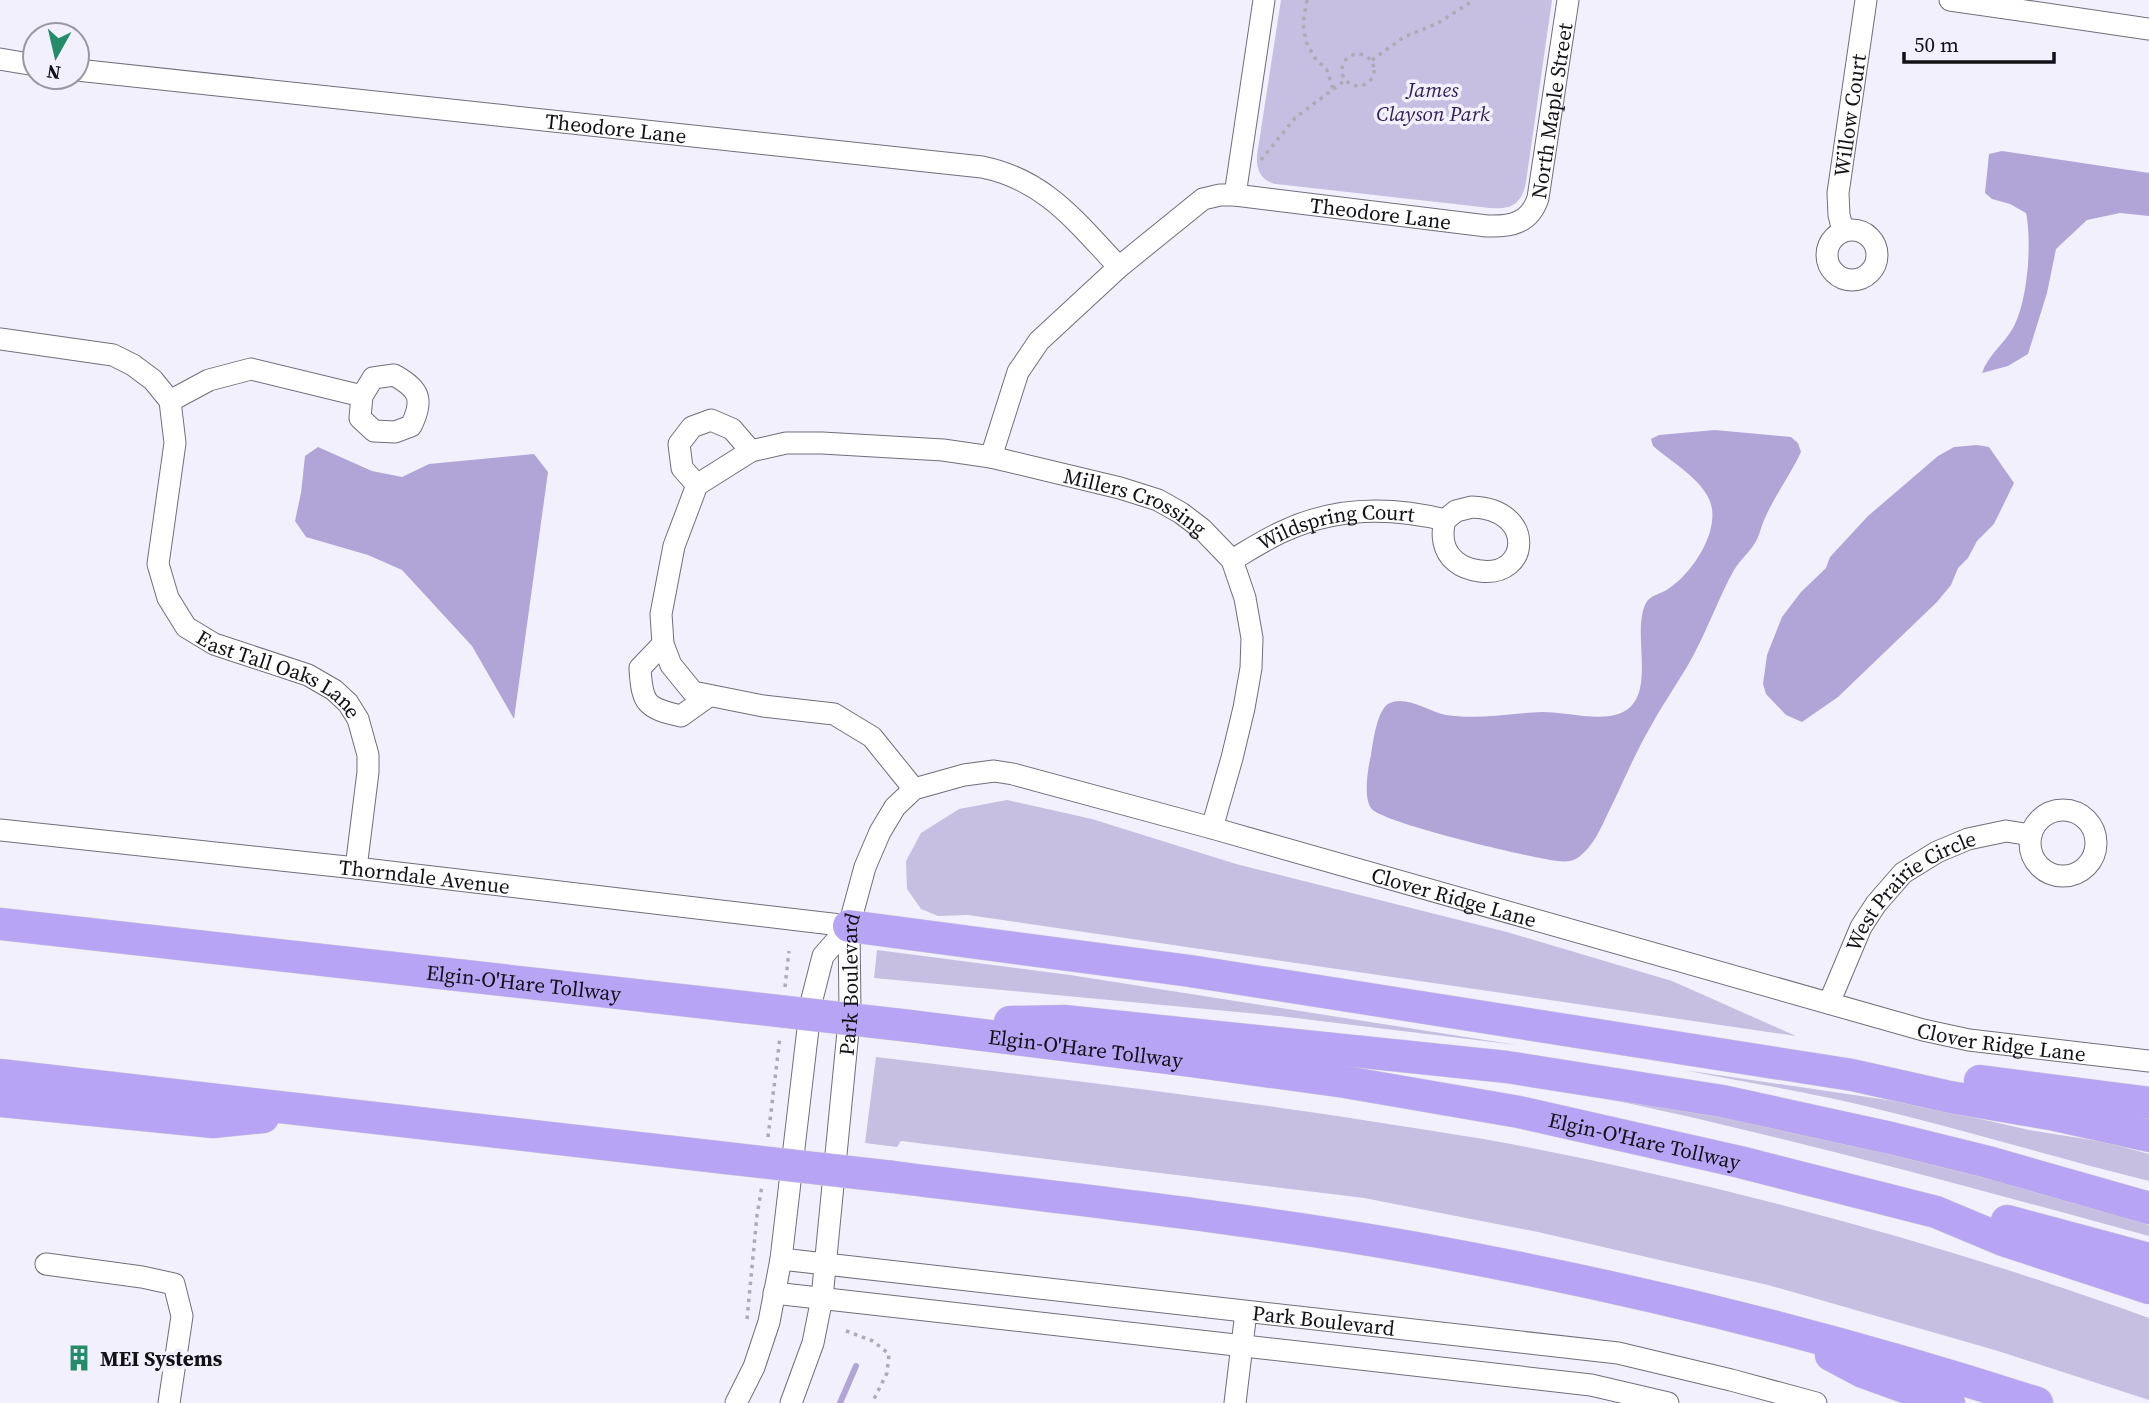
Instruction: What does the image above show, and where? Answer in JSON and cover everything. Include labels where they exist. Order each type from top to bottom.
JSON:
[{"type":"highway","name":"Elgin-O'Hare Tollway","points":[[0,924],[910,1026],[1320,1078],[1519,1112],[1740,1162],[1936,1212],[2003,1240],[2149,1288]]},
{"type":"highway","points":[[849,926],[1190,971],[1852,1074],[1950,1097],[2050,1114],[2149,1136]]},
{"type":"highway","points":[[910,1026],[1064,1021],[1507,1067],[1722,1101],[1813,1120],[1988,1161],[2149,1208]]},
{"type":"highway","points":[[1852,1074],[1943,1077],[2149,1103]]},
{"type":"highway","points":[[0,1075],[892,1177],[1216,1217],[1415,1248],[1617,1288],[1780,1328],[1929,1368],[2037,1403]]},
{"type":"highway","points":[[0,1101],[214,1122],[325,1111]]},
{"type":"highway","points":[[1936,1212],[2006,1220],[2149,1259]]},
{"type":"highway","points":[[1780,1328],[1863,1373],[1949,1403]]},
{"type":"street","points":[[1235,195],[1264,0]]},
{"type":"street","name":"North Maple Street","points":[[1527,218],[1534,210],[1538,198],[1568,0]]},
{"type":"street","name":"Willow Court","points":[[1843,231],[1839,215],[1839,193],[1866,0]]},
{"type":"street","points":[[1950,0],[2149,29]]},
{"type":"street","points":[[0,59],[21,63]]},
{"type":"street","name":"Theodore Lane","points":[[91,72],[1000,171],[1040,190],[1059,205],[1119,267]]},
{"type":"street","name":"Theodore Lane","points":[[991,457],[1018,372],[1039,341],[1119,267],[1205,198],[1235,195],[1487,226],[1510,225],[1527,218]]},
{"type":"street","points":[[0,339],[113,355],[133,365],[153,380],[170,401],[209,380],[251,369],[362,396]]},
{"type":"street","name":"East Tall Oaks Lane","points":[[170,401],[175,443],[158,564],[168,598],[186,627],[214,644],[308,675],[348,703],[358,719],[368,755],[356,868]]},
{"type":"street","points":[[751,451],[732,429],[711,420],[692,427],[679,444],[682,468],[698,485],[674,547],[661,614],[663,644],[671,665],[692,692],[763,706],[834,714],[872,737],[915,789]]},
{"type":"street","name":"Millers Crossing","points":[[698,485],[751,451],[786,443],[943,450],[991,457],[1120,488],[1158,500],[1181,513],[1202,529],[1232,560],[1248,609],[1253,655],[1232,758],[1212,828]]},
{"type":"street","name":"Wildspring Court","points":[[1232,560],[1286,530],[1330,516],[1392,511],[1445,520]]},
{"type":"street","points":[[663,644],[640,668],[641,694],[655,710],[681,716],[709,696]]},
{"type":"street","name":"Clover Ridge Lane","points":[[849,926],[865,867],[880,832],[895,807],[915,789],[964,775],[995,771],[1212,828],[1923,1030],[1969,1040],[2149,1060]]},
{"type":"street","name":"Thorndale Avenue","points":[[0,830],[356,868],[849,926]]},
{"type":"street","name":"West Prairie Circle","points":[[1829,1003],[1861,927],[1903,873],[1937,852],[1968,839],[2006,831],[2031,835]]},
{"type":"street","name":"Park Boulevard","points":[[849,926],[823,956],[811,1003],[781,1259],[1618,1353],[1756,1395],[1816,1403]]},
{"type":"street","name":"Park Boulevard","points":[[826,1263],[850,1011],[849,926]]},
{"type":"street","points":[[736,1403],[754,1367],[769,1322],[781,1259]]},
{"type":"street","points":[[792,1403],[813,1342],[826,1263]]},
{"type":"street","points":[[46,1264],[174,1284],[182,1316],[169,1403]]},
{"type":"street","name":"Park Boulevard","points":[[774,1293],[1591,1385],[1668,1403]]},
{"type":"street","points":[[1238,1403],[1246,1312]]},
{"type":"path","points":[[1307,0],[1303,23],[1306,41],[1329,75],[1333,89]]},
{"type":"path","points":[[1372,60],[1404,37],[1438,23],[1475,0]]},
{"type":"path","points":[[1344,81],[1341,71],[1345,60],[1353,55],[1364,55],[1372,60]]},
{"type":"path","points":[[1344,81],[1358,86],[1367,83],[1373,73],[1372,60]]},
{"type":"path","points":[[1329,75],[1341,71]]},
{"type":"path","points":[[1256,164],[1268,154],[1295,118],[1344,81]]},
{"type":"path","points":[[846,1331],[873,1341],[889,1354],[887,1373],[872,1403]]},
{"type":"green space","name":"James Clayson Park","points":[[1281,0],[1552,0],[1522,196],[1510,206],[1490,208],[1276,184],[1263,177],[1257,165],[1257,155]]},
{"type":"green space","points":[[1007,800],[1092,819],[1236,864],[1507,932],[1672,981],[1796,1036],[968,915],[938,916],[921,909],[907,889],[906,861],[921,833],[959,809]]},
{"type":"green space","points":[[877,950],[1070,975],[1517,1045],[1279,1016],[874,978]]},
{"type":"green space","points":[[876,1057],[1205,1097],[1484,1139],[1673,1178],[1833,1219],[1992,1265],[2149,1318],[2149,1400],[1998,1351],[1768,1285],[1538,1232],[1364,1198],[901,1141],[897,1147],[865,1143]]},
{"type":"green space","points":[[1684,1070],[1915,1104],[2029,1130],[2104,1142],[2149,1154],[2149,1181],[1861,1105]]},
{"type":"green space","points":[[1609,1099],[1708,1109],[2026,1188],[2149,1225],[2149,1236],[1813,1147]]},
{"type":"shaded area","points":[[2002,151],[2149,173],[2149,216],[2120,213],[2087,220],[2056,249],[2047,293],[2028,354],[2008,366],[1982,373],[2013,328],[2022,303],[2027,271],[2029,239],[2026,213],[2010,204],[1992,199],[1985,193],[1989,154]]},
{"type":"shaded area","points":[[1715,430],[1791,437],[1798,443],[1801,452],[1769,509],[1757,540],[1734,570],[1693,656],[1645,736],[1600,830],[1584,852],[1575,859],[1555,861],[1422,829],[1380,814],[1371,808],[1367,789],[1374,735],[1384,708],[1395,701],[1446,715],[1470,717],[1542,712],[1602,717],[1626,710],[1636,699],[1641,685],[1641,633],[1646,603],[1677,582],[1693,564],[1706,543],[1712,520],[1712,509],[1704,490],[1653,446],[1651,439],[1659,435]]},
{"type":"shaded area","points":[[318,447],[372,471],[402,477],[429,464],[534,454],[548,472],[514,719],[472,646],[402,570],[368,555],[306,537],[295,521],[305,456]]},
{"type":"shaded area","points":[[1954,447],[1989,447],[2014,483],[1994,524],[1977,541],[1968,558],[1958,568],[1951,585],[1937,602],[1838,697],[1802,722],[1786,715],[1766,694],[1763,684],[1767,655],[1782,617],[1801,592],[1826,568],[1830,557],[1868,516],[1938,456]]},
{"type":"waterway","points":[[840,1403],[856,1366]]},
{"type":"place","name":"MEI Systems","points":[[79,1358]]}]
